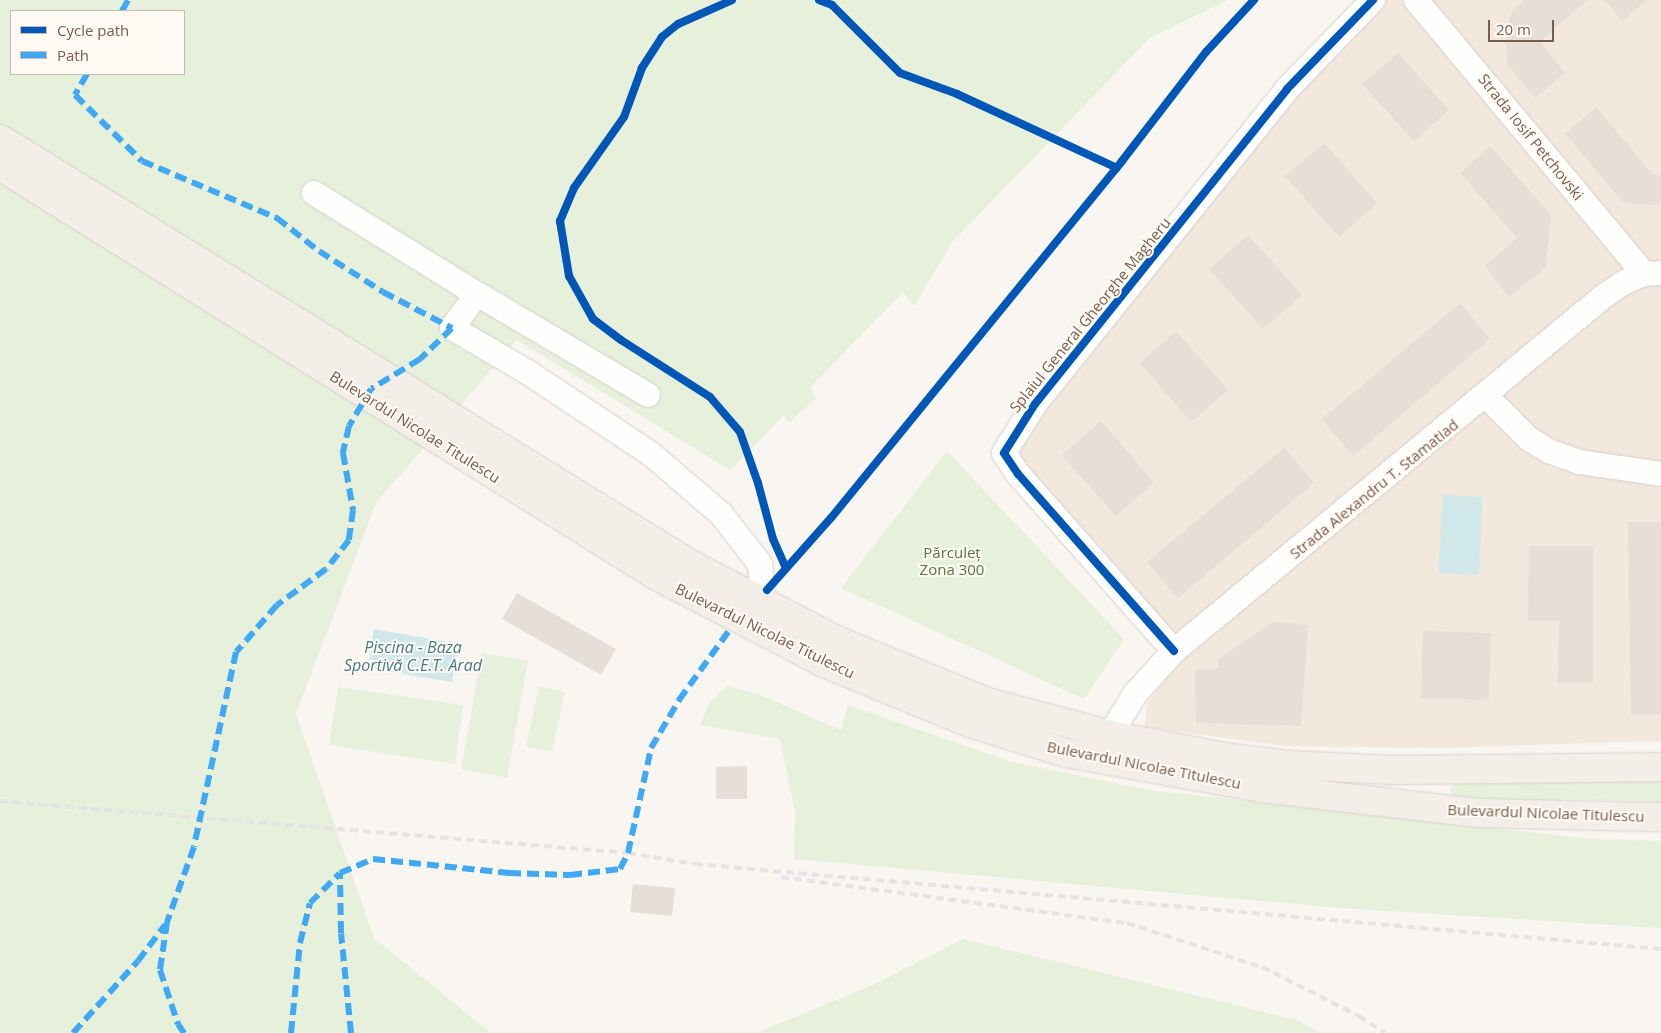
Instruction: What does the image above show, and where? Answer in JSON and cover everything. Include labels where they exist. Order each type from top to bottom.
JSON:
[{"type":"main road","name":"Bulevardul Nicolae Titulescu","points":[[0,139],[469,430],[690,564],[836,640],[986,702],[1110,735],[1224,757],[1356,769],[1661,767]]},
{"type":"main road","name":"Bulevardul Nicolae Titulescu","points":[[0,166],[455,452],[655,575],[815,659],[970,723],[1066,753],[1262,788],[1479,813],[1661,817]]},
{"type":"street","name":"Splaiul General Gheorghe Magheru","points":[[1174,652],[1018,474],[1004,453],[1035,404],[1287,89],[1373,0]]},
{"type":"street","name":"Strada Iosif Petchovski","points":[[1416,0],[1652,274]]},
{"type":"street","points":[[314,193],[477,294],[648,395]]},
{"type":"street","name":"Strada Alexandru T. Stamatiad","points":[[1110,735],[1135,694],[1174,652],[1486,396],[1604,296],[1625,282],[1652,274]]},
{"type":"street","points":[[477,294],[452,328],[529,373],[651,454],[721,514],[760,564],[763,602]]},
{"type":"street","points":[[1486,396],[1529,439],[1548,451],[1578,462],[1661,474]]},
{"type":"shaded area","points":[[1368,0],[1661,0],[1661,741],[1440,748],[1284,746],[1144,727],[1147,704],[1182,657],[996,445]]},
{"type":"green space","points":[[0,0],[1228,0],[1150,38],[953,241],[914,306],[903,292],[810,388],[816,398],[789,423],[784,415],[730,470],[517,340],[376,503],[296,714],[374,938],[491,1033],[0,1033]]},
{"type":"green space","name":"Părculeț Zona 300","points":[[947,451],[1124,639],[1084,699],[841,588]]},
{"type":"green space","points":[[482,653],[528,661],[507,778],[461,769]]},
{"type":"green space","points":[[539,686],[565,692],[552,752],[526,746]]},
{"type":"green space","points":[[727,686],[758,694],[841,730],[848,705],[1012,762],[1149,790],[1592,839],[1661,841],[1661,928],[1340,908],[794,859],[795,812],[780,739],[700,725],[709,704]]},
{"type":"green space","points":[[338,687],[463,705],[455,764],[329,745]]},
{"type":"green space","points":[[1661,778],[1661,802],[1566,799],[1514,802],[1456,798],[1450,790],[1455,781]]},
{"type":"green space","points":[[963,939],[1297,1020],[1321,1033],[756,1033],[875,984]]},
{"type":"water","points":[[1442,495],[1482,497],[1479,575],[1439,573]]},
{"type":"water","name":"Piscina - Baza Sportivă C.E.T. Arad","points":[[374,629],[459,644],[452,682],[368,668]]},
{"type":"building","points":[[1524,0],[1587,0],[1540,42],[1565,73],[1535,98],[1507,64],[1506,32],[1512,11]]},
{"type":"building","points":[[1605,0],[1647,0],[1622,21]]},
{"type":"building","points":[[1398,53],[1449,110],[1414,141],[1362,84]]},
{"type":"building","points":[[1596,107],[1653,175],[1661,175],[1661,205],[1624,203],[1565,134]]},
{"type":"building","points":[[1324,143],[1377,203],[1339,237],[1285,176]]},
{"type":"building","points":[[1490,146],[1551,215],[1546,267],[1509,297],[1485,266],[1517,238],[1460,173]]},
{"type":"building","points":[[1248,235],[1302,295],[1263,329],[1209,269]]},
{"type":"building","points":[[1460,303],[1490,339],[1353,456],[1322,419]]},
{"type":"building","points":[[1176,331],[1228,390],[1191,422],[1140,363]]},
{"type":"building","points":[[1101,421],[1154,482],[1116,516],[1062,455]]},
{"type":"building","points":[[1284,448],[1314,483],[1178,598],[1147,562]]},
{"type":"building","points":[[1628,522],[1661,522],[1661,714],[1631,714]]},
{"type":"building","points":[[1529,546],[1593,546],[1593,683],[1558,683],[1559,621],[1528,621]]},
{"type":"building","points":[[517,593],[616,649],[601,675],[502,619]]},
{"type":"building","points":[[1273,622],[1308,625],[1301,726],[1196,723],[1195,670],[1218,668],[1218,659]]},
{"type":"building","points":[[1423,631],[1491,633],[1489,700],[1421,698]]},
{"type":"building","points":[[747,766],[747,799],[716,799],[716,767]]},
{"type":"building","points":[[633,884],[675,888],[672,916],[630,912]]},
{"type":"railway","points":[[0,801],[628,853],[695,864],[1661,949]]},
{"type":"railway","points":[[781,877],[1127,923],[1262,967],[1359,1016],[1385,1033]]},
{"type":"marked path","points":[[123,10],[128,0]]},
{"type":"marked path","points":[[86,75],[75,95],[142,161],[277,218],[319,251],[383,292],[452,328],[420,359],[371,389],[349,426],[343,453],[353,510],[349,540],[326,569],[277,605],[236,652],[194,847],[167,922],[160,970],[178,1024],[184,1033]]},
{"type":"marked path","points":[[351,1033],[341,933],[340,873],[373,859],[509,873],[570,875],[620,869],[628,853],[651,748],[679,700],[728,632]]},
{"type":"marked path","points":[[291,1033],[300,943],[310,903],[340,873]]},
{"type":"marked path","points":[[73,1033],[138,961],[165,925]]},
{"type":"cycle path","points":[[732,0],[678,24],[662,37],[642,68],[624,117],[574,188],[560,221],[569,276],[593,319],[621,340],[710,397],[740,432],[758,483],[773,539],[786,568]]},
{"type":"cycle path","points":[[819,0],[832,5],[900,73],[957,94],[1117,168]]},
{"type":"cycle path","points":[[767,590],[831,518],[1122,161],[1206,52],[1254,0]]},
{"type":"cycle path","points":[[1174,651],[1018,474],[1004,453],[1035,404],[1287,89],[1373,0]]}]
